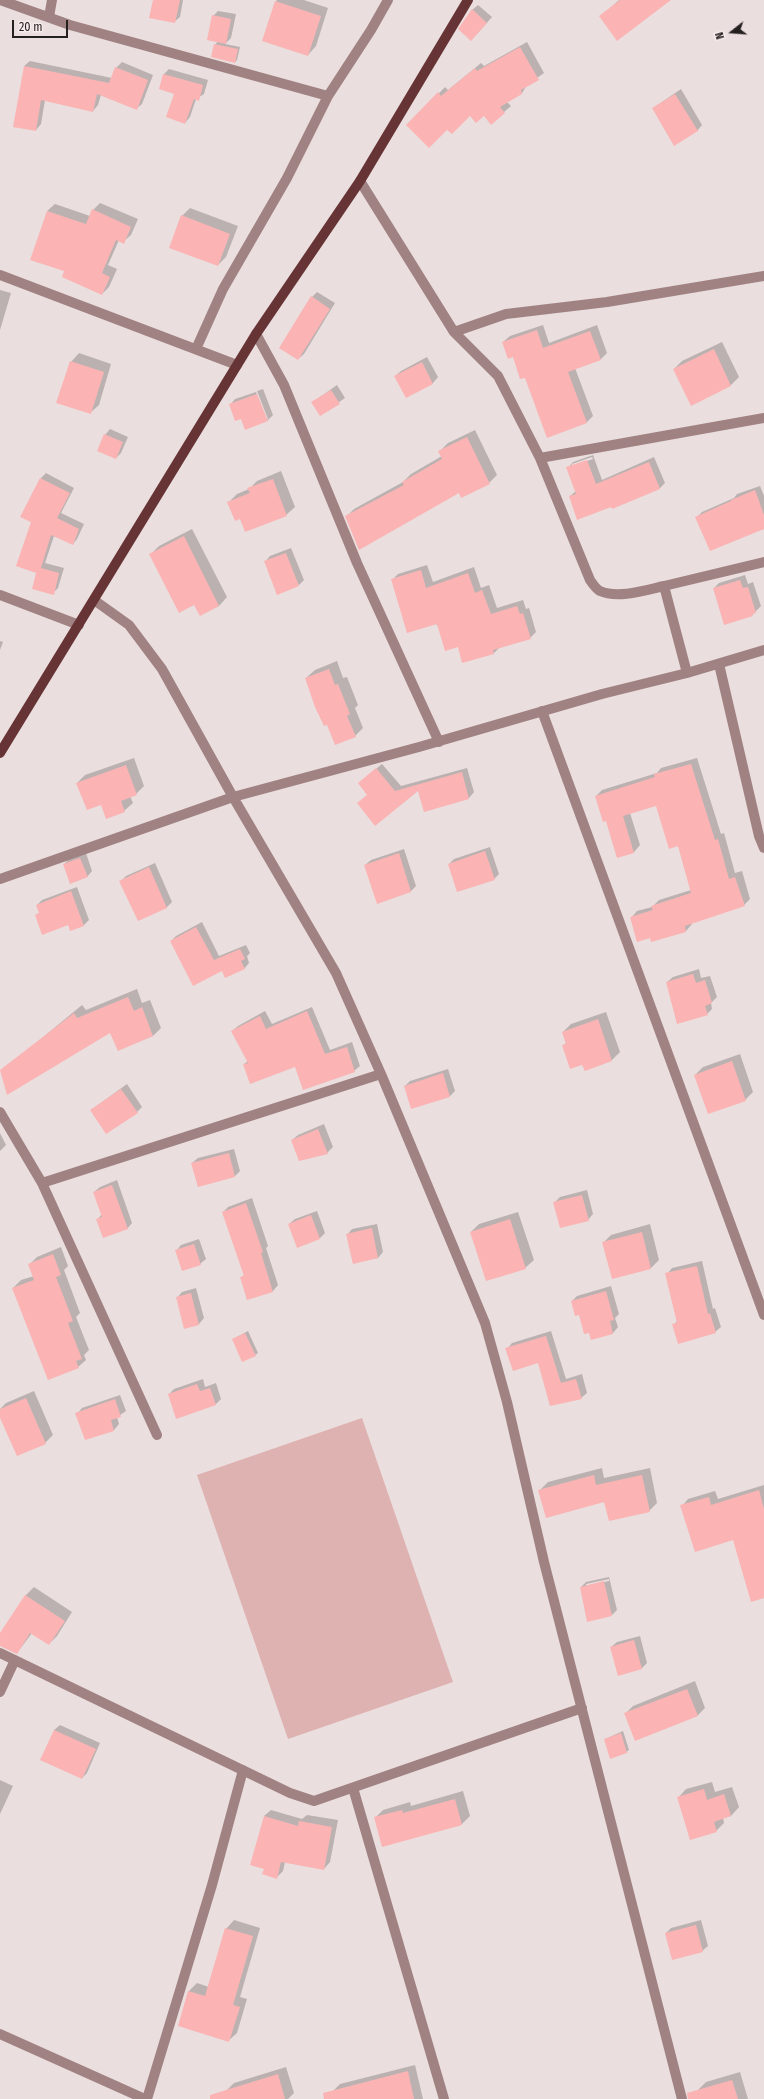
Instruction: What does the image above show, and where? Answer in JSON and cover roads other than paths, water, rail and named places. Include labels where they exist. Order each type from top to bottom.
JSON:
[{"type":"main road","points":[[0,753],[256,334],[360,181],[468,0]]},
{"type":"street","points":[[0,0],[70,25],[328,96]]},
{"type":"street","points":[[49,17],[52,0]]},
{"type":"street","points":[[196,349],[223,289],[287,178],[328,96],[371,30],[388,0]]},
{"type":"street","points":[[360,181],[454,332],[498,376],[540,458],[590,580],[598,591],[620,594],[664,586],[764,562]]},
{"type":"street","points":[[0,275],[237,365]]},
{"type":"street","points":[[454,332],[506,314],[607,302],[764,276]]},
{"type":"street","points":[[256,334],[284,385],[357,563],[439,742]]},
{"type":"street","points":[[540,458],[764,418]]},
{"type":"street","points":[[664,586],[687,673]]},
{"type":"street","points":[[0,596],[79,625]]},
{"type":"street","points":[[94,600],[129,625],[162,669],[233,796],[336,973],[381,1074],[485,1323],[507,1402],[544,1562],[682,2099]]},
{"type":"street","points":[[0,879],[233,796],[439,742],[602,694],[687,673],[764,650]]},
{"type":"street","points":[[719,664],[759,836],[764,848]]},
{"type":"street","points":[[542,711],[764,1315]]},
{"type":"street","points":[[42,1183],[381,1074]]},
{"type":"street","points":[[0,1112],[42,1183],[157,1435]]},
{"type":"street","points":[[0,1653],[290,1793],[314,1800],[353,1788],[582,1708]]},
{"type":"street","points":[[0,1692],[15,1660]]},
{"type":"street","points":[[0,2034],[146,2099],[212,1885],[243,1770]]},
{"type":"street","points":[[353,1788],[444,2099]]}]
